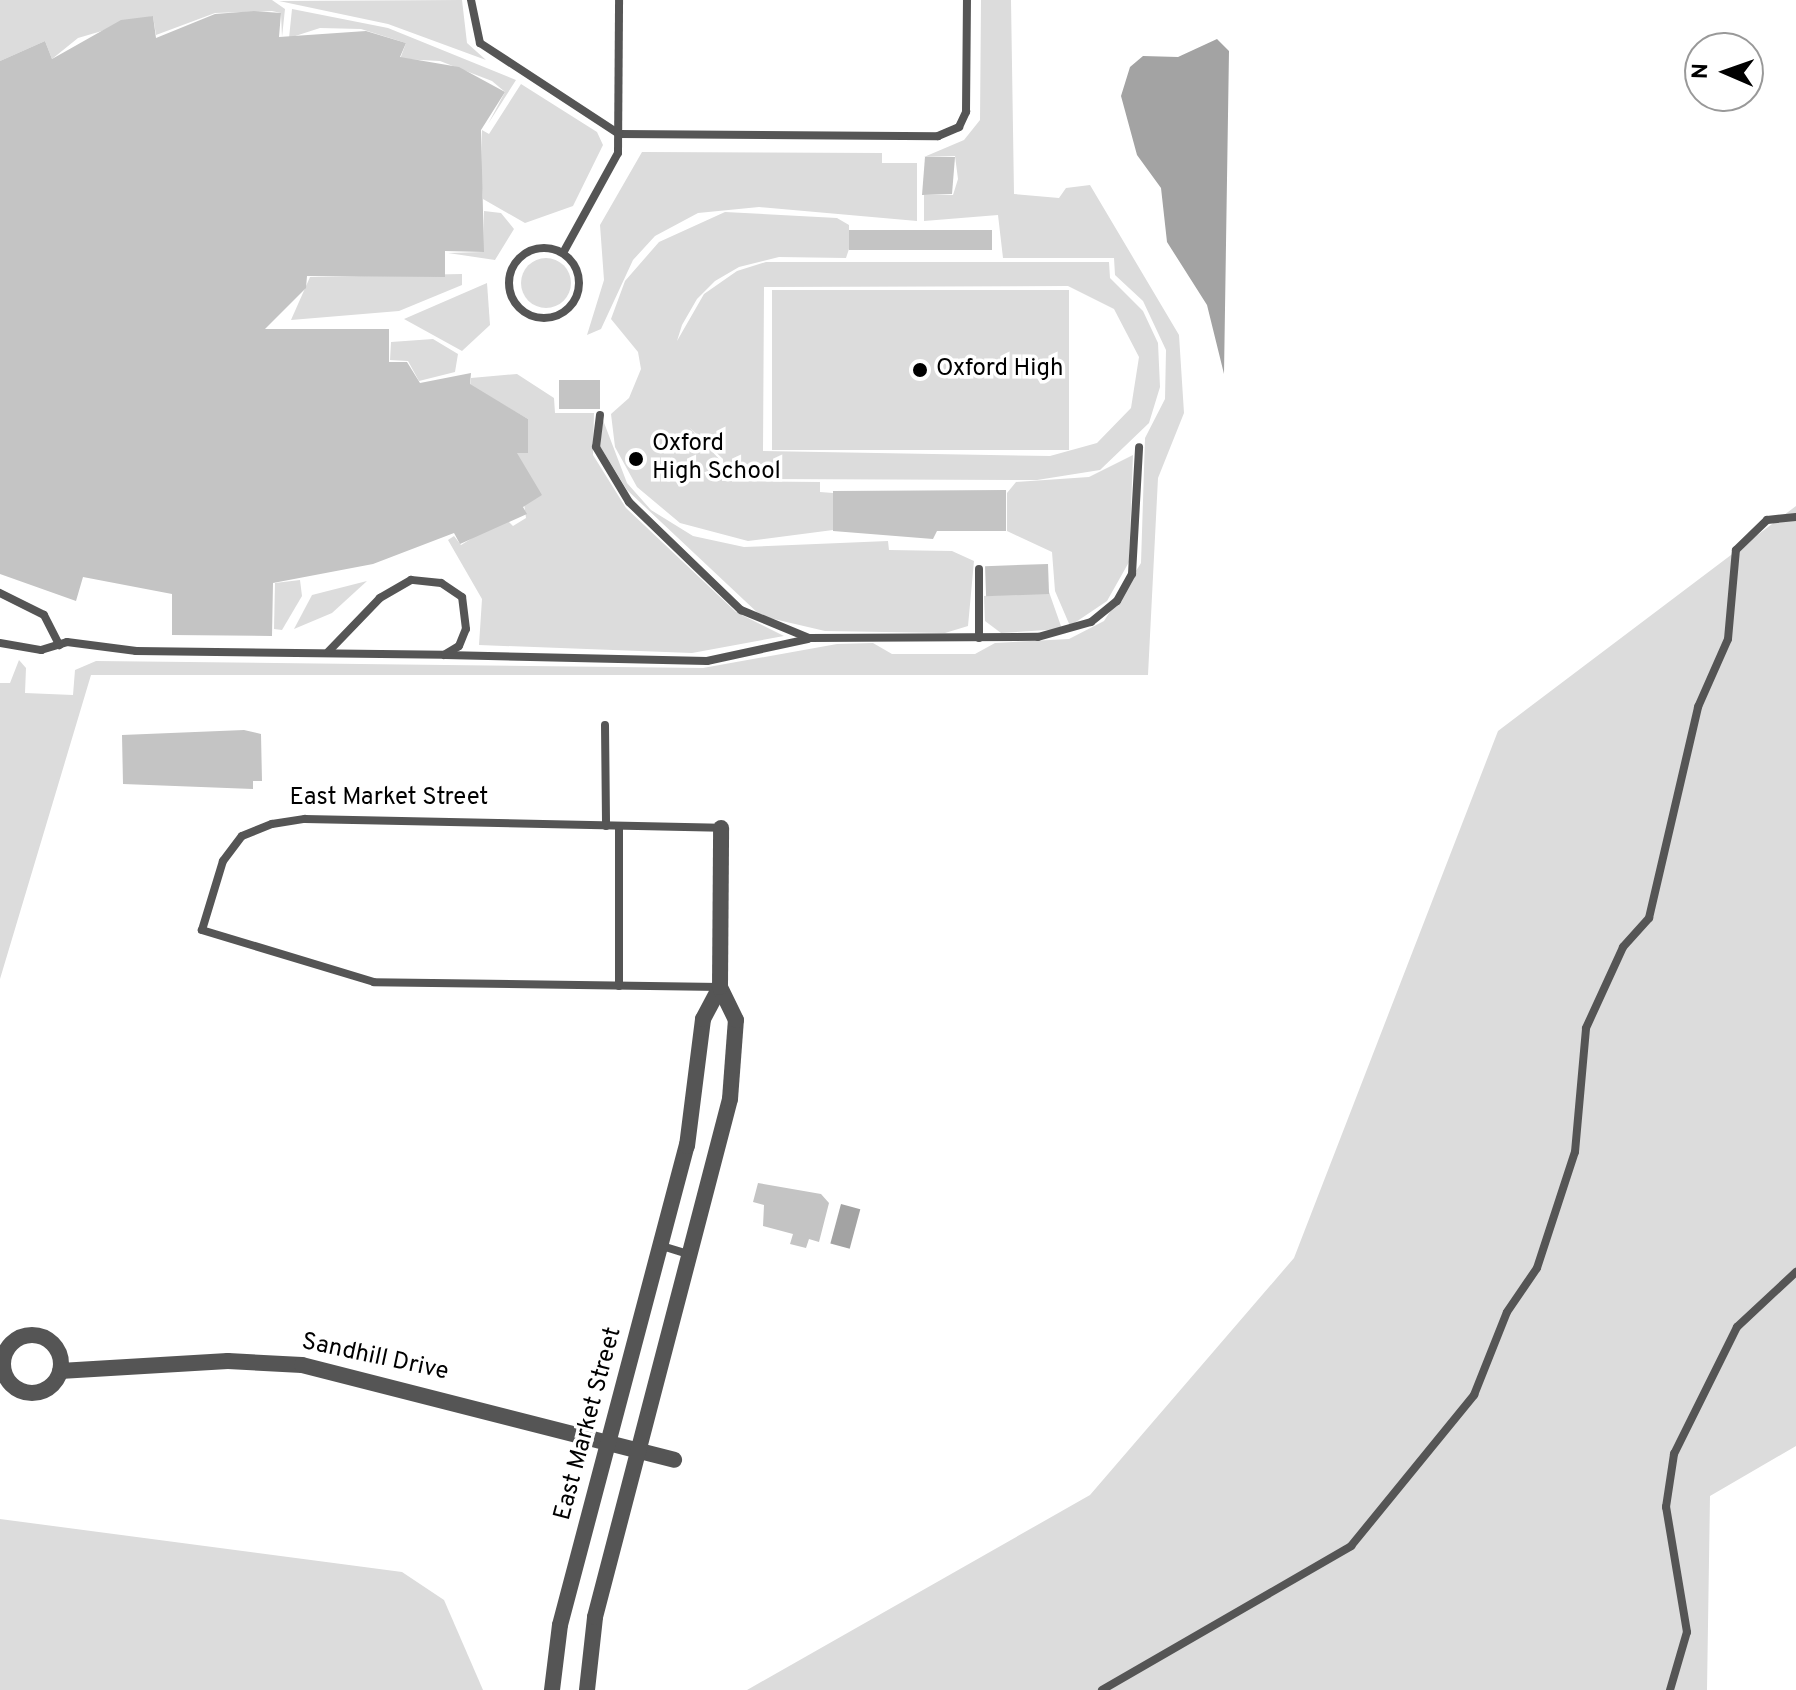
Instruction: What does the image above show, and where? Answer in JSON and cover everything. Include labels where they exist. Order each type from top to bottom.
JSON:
[{"type":"street","name":"East Market Street","points":[[587,1690],[595,1617],[724,1137],[735,1055],[736,1020],[720,987],[721,828]]},
{"type":"street","name":"East Market Street","points":[[552,1690],[560,1625],[662,1246],[695,1109],[703,1019],[720,987]]},
{"type":"street","name":"Sandhill Drive","points":[[60,1371],[228,1361],[302,1365],[674,1460]]},
{"type":"lane","points":[[471,0],[480,43],[619,134],[945,135],[966,112],[967,0]]},
{"type":"lane","points":[[563,253],[618,153],[619,0]]},
{"type":"lane","points":[[541,248],[563,253],[578,272],[577,295],[563,314],[528,316],[509,289],[513,266],[541,248]]},
{"type":"lane","points":[[600,415],[596,447],[629,502],[741,610],[809,638]]},
{"type":"lane","points":[[0,643],[41,650],[59,645],[707,661],[809,638],[979,638],[1065,633],[1117,601],[1138,544],[1139,447]]},
{"type":"lane","points":[[1102,1690],[1351,1546],[1474,1395],[1507,1312],[1537,1268],[1575,1152],[1586,1028],[1623,947],[1649,918],[1698,707],[1728,639],[1729,574],[1736,550],[1767,520],[1796,517]]},
{"type":"lane","points":[[979,569],[979,638]]},
{"type":"lane","points":[[328,652],[380,598],[411,580],[441,583],[462,597],[466,629],[459,646],[444,655]]},
{"type":"lane","points":[[0,593],[44,615],[59,645]]},
{"type":"lane","points":[[605,725],[606,826]]},
{"type":"lane","name":"East Market Street","points":[[720,987],[374,982],[202,930],[223,861],[242,836],[272,824],[721,828]]},
{"type":"lane","points":[[619,826],[619,986]]},
{"type":"lane","points":[[662,1246],[693,1255]]},
{"type":"lane","points":[[1670,1690],[1688,1621],[1666,1507],[1674,1454],[1737,1327],[1796,1272]]},
{"type":"shaded area","points":[[0,0],[272,0],[285,9],[282,37],[281,13],[272,11],[215,13],[156,35],[153,16],[78,38],[52,59],[45,41],[0,61]]},
{"type":"shaded area","points":[[462,0],[467,43],[486,60],[388,24],[279,1]]},
{"type":"shaded area","points":[[981,0],[1011,0],[1014,194],[1059,198],[1066,188],[1090,185],[1179,335],[1184,413],[1158,478],[1148,675],[91,675],[0,979],[0,683],[10,683],[19,660],[26,668],[25,693],[73,695],[75,670],[96,661],[703,668],[837,644],[873,643],[892,654],[975,654],[995,643],[1069,639],[1104,621],[1141,563],[1145,438],[1165,399],[1166,350],[1143,301],[1115,275],[1114,258],[1003,258],[998,215],[924,221],[924,195],[953,195],[958,179],[955,156],[924,157],[964,140],[980,120]]},
{"type":"shaded area","points":[[292,9],[388,28],[516,80],[488,124],[505,92],[492,81],[440,61],[400,59],[406,43],[361,29],[320,28],[289,38]]},
{"type":"shaded area","points":[[1217,39],[1229,51],[1224,374],[1207,305],[1167,242],[1161,188],[1137,155],[1121,96],[1130,67],[1143,56],[1178,57]]},
{"type":"shaded area","points":[[521,84],[597,132],[603,145],[573,206],[525,223],[483,199],[481,178],[482,130],[489,134]]},
{"type":"shaded area","points":[[642,152],[882,153],[882,163],[917,163],[917,221],[759,207],[698,213],[655,236],[633,260],[601,329],[587,335],[604,280],[600,225]]},
{"type":"shaded area","points":[[484,211],[501,213],[514,229],[495,260],[448,253],[483,252]]},
{"type":"shaded area","points":[[725,212],[837,218],[849,225],[846,258],[779,257],[739,267],[715,281],[697,299],[677,341],[704,294],[737,271],[766,262],[1109,262],[1110,278],[1143,311],[1158,343],[1160,387],[1149,423],[1100,470],[1037,480],[724,479],[723,459],[689,427],[722,462],[722,481],[820,482],[820,492],[833,493],[833,530],[748,541],[680,523],[637,487],[615,447],[611,414],[629,398],[641,369],[638,352],[611,319],[625,281],[659,242]],"holes":[[[1068,286],[1114,309],[1139,357],[1131,408],[1097,443],[1050,456],[763,451],[764,287]]]},
{"type":"shaded area","points":[[546,258],[564,265],[571,283],[564,301],[546,308],[528,301],[521,283],[528,265]]},
{"type":"shaded area","points":[[462,274],[462,285],[399,311],[291,320],[310,277]]},
{"type":"shaded area","points":[[487,283],[490,325],[462,351],[404,319]]},
{"type":"shaded area","name":"Oxford High","points":[[772,290],[1069,290],[1069,450],[772,450]]},
{"type":"shaded area","points":[[433,339],[458,354],[455,372],[419,381],[408,361],[390,360],[391,342]]},
{"type":"shaded area","points":[[517,374],[554,398],[555,413],[594,413],[593,455],[626,508],[736,612],[784,636],[692,653],[479,645],[482,599],[448,540],[454,536],[461,545],[505,518],[513,526],[526,518],[517,453],[528,452],[528,419],[470,386],[471,378]]},
{"type":"shaded area","points":[[603,420],[627,483],[651,510],[693,536],[744,547],[888,541],[889,550],[952,551],[974,561],[968,626],[945,633],[825,631],[761,616],[627,490],[600,446]]},
{"type":"shaded area","points":[[1133,455],[1129,562],[1107,601],[1070,626],[1055,591],[1052,552],[1007,531],[1007,493],[1016,482],[1089,477]]},
{"type":"shaded area","points":[[1796,506],[1796,1446],[1710,1496],[1707,1690],[747,1690],[1090,1495],[1294,1258],[1498,731]]},
{"type":"shaded area","points":[[300,580],[302,596],[282,630],[274,629],[275,583]]},
{"type":"shaded area","points":[[367,581],[332,613],[294,629],[312,595]]},
{"type":"shaded area","points":[[1049,592],[1062,629],[1001,633],[985,621],[984,596]]},
{"type":"shaded area","points":[[841,1204],[860,1209],[850,1249],[830,1244]]},
{"type":"shaded area","points":[[0,1519],[402,1572],[444,1600],[483,1690],[0,1690]]},
{"type":"building","points":[[254,11],[281,13],[279,37],[366,31],[406,43],[400,57],[459,67],[505,92],[481,130],[484,252],[445,251],[445,277],[307,276],[306,288],[265,329],[389,329],[389,362],[407,362],[420,383],[471,373],[470,384],[528,419],[528,453],[517,453],[542,495],[523,507],[527,514],[460,544],[454,533],[373,564],[273,583],[272,636],[172,635],[172,594],[83,577],[76,601],[0,574],[0,61],[45,41],[52,59],[121,20],[153,16],[156,38],[215,14]]},
{"type":"building","points":[[925,157],[955,157],[952,194],[922,195]]},
{"type":"building","points":[[849,230],[992,230],[992,250],[849,250]]},
{"type":"building","points":[[559,380],[600,380],[600,409],[559,409]]},
{"type":"building","points":[[1006,490],[1006,531],[937,531],[933,539],[833,531],[833,491]]},
{"type":"building","points":[[1048,564],[1049,594],[986,596],[985,566]]},
{"type":"building","points":[[244,730],[261,734],[262,781],[253,781],[253,789],[123,784],[122,735]]},
{"type":"building","points":[[758,1183],[821,1194],[829,1203],[819,1242],[809,1239],[806,1248],[790,1244],[793,1234],[763,1226],[764,1205],[753,1202]]},
{"type":"place","name":"Oxford High","points":[[920,370]]},
{"type":"place","name":"Oxford High School","points":[[636,459]]}]
